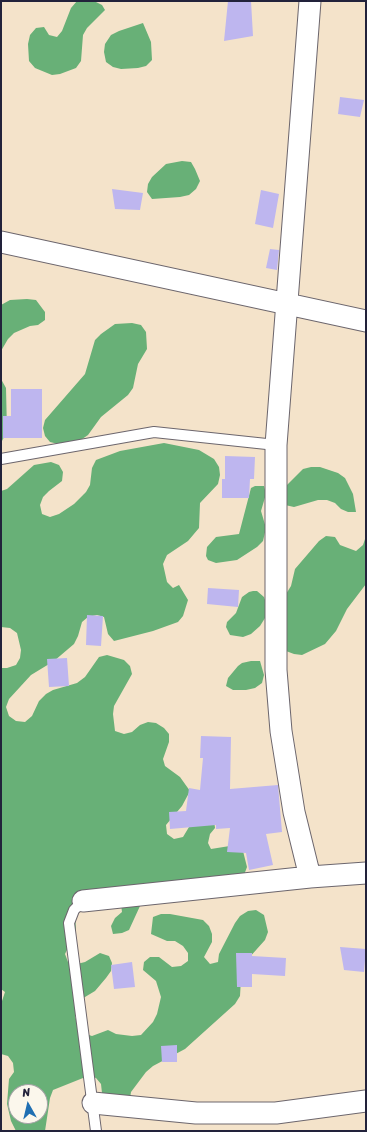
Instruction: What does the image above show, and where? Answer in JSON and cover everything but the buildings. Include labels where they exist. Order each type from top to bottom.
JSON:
[{"type":"street","points":[[310,1],[276,445],[276,670],[278,701],[281,731],[294,812],[310,876]]},
{"type":"street","points":[[1,242],[366,321]]},
{"type":"street","points":[[83,901],[310,876],[366,873]]},
{"type":"street","points":[[94,1103],[196,1113],[276,1113],[366,1102]]},
{"type":"lane","points":[[1,459],[154,432],[276,445]]},
{"type":"lane","points":[[83,901],[74,910],[69,923],[94,1103],[96,1131]]},
{"type":"green space","points":[[77,1],[94,1],[102,5],[105,10],[87,28],[83,35],[81,61],[76,68],[60,74],[52,75],[35,68],[29,61],[28,44],[30,35],[36,28],[44,27],[49,35],[57,37],[62,31],[71,8]]},
{"type":"green space","points":[[143,23],[151,42],[152,60],[146,66],[121,69],[113,67],[106,62],[104,52],[105,44],[111,35]]},
{"type":"green space","points":[[182,161],[191,162],[195,169],[200,181],[196,189],[189,195],[152,199],[147,192],[148,184],[152,177],[166,164]]},
{"type":"green space","points":[[10,300],[36,300],[45,312],[45,320],[38,325],[30,326],[14,333],[8,339],[1,351],[1,305]]},
{"type":"green space","points":[[132,323],[141,325],[146,332],[147,349],[138,364],[133,388],[128,395],[101,417],[88,435],[75,444],[58,444],[50,442],[45,436],[43,428],[45,420],[85,374],[95,340],[115,324]]},
{"type":"green space","points":[[1,379],[6,388],[7,431],[1,443]]},
{"type":"green space","points":[[164,443],[199,450],[214,459],[219,467],[220,475],[218,484],[200,503],[199,528],[188,541],[167,555],[163,564],[167,582],[173,588],[179,585],[188,600],[183,616],[178,622],[153,631],[114,641],[108,634],[104,617],[97,615],[88,617],[82,622],[74,644],[54,661],[31,675],[9,699],[6,707],[9,716],[16,721],[25,722],[32,716],[39,701],[46,694],[53,690],[77,683],[85,677],[99,657],[107,655],[124,660],[130,666],[132,674],[114,706],[113,714],[115,731],[124,734],[132,732],[140,725],[148,722],[156,723],[164,728],[169,734],[169,742],[163,759],[165,766],[180,777],[190,791],[182,806],[166,825],[167,834],[174,839],[183,837],[192,822],[214,820],[215,828],[210,834],[208,843],[211,849],[236,845],[243,851],[247,867],[244,875],[146,900],[140,906],[129,930],[122,933],[113,934],[111,926],[115,918],[122,912],[121,904],[82,910],[75,914],[76,931],[65,954],[68,962],[77,964],[85,962],[100,953],[109,956],[112,963],[111,971],[95,991],[80,1000],[76,1008],[75,1017],[83,1033],[92,1036],[108,1030],[116,1034],[132,1036],[141,1035],[153,1022],[157,1014],[161,997],[156,981],[143,970],[144,962],[150,957],[159,957],[172,967],[181,966],[188,961],[188,953],[183,946],[175,941],[167,941],[151,934],[153,917],[161,914],[170,914],[203,920],[209,926],[212,934],[212,942],[204,957],[210,964],[218,962],[219,954],[235,923],[240,916],[248,911],[256,910],[264,915],[268,932],[265,940],[248,959],[241,979],[240,996],[235,1004],[185,1049],[153,1066],[146,1072],[131,1092],[129,1105],[99,1100],[102,1093],[101,1084],[96,1078],[88,1076],[53,1090],[48,1111],[48,1084],[9,1084],[9,1079],[14,1072],[13,1063],[8,1056],[1,1054],[1,1004],[5,992],[1,989],[1,668],[16,665],[20,658],[21,650],[17,633],[10,628],[1,627],[1,491],[7,489],[34,465],[51,462],[59,465],[63,472],[62,481],[43,497],[40,505],[42,514],[50,517],[59,514],[74,504],[86,492],[90,485],[92,468],[96,460],[120,451]]},
{"type":"green space","points":[[320,467],[338,473],[345,478],[353,494],[356,512],[348,512],[341,509],[335,503],[327,500],[318,500],[294,507],[285,505],[283,489],[303,469]]},
{"type":"green space","points":[[255,486],[264,486],[266,494],[261,511],[266,528],[263,541],[257,547],[237,560],[216,563],[208,560],[206,556],[207,547],[216,537],[239,534],[251,488]]},
{"type":"green space","points":[[326,536],[335,537],[340,545],[356,551],[363,545],[366,536],[366,584],[347,609],[336,631],[325,644],[302,655],[294,654],[286,651],[286,594],[291,586],[295,569],[319,541]]},
{"type":"green space","points":[[253,591],[257,591],[264,597],[267,606],[265,618],[260,626],[251,634],[243,637],[230,635],[226,627],[227,622],[236,613],[242,597]]},
{"type":"green space","points":[[260,661],[264,675],[262,683],[255,688],[246,690],[233,690],[226,686],[228,678],[238,666],[242,663]]},
{"type":"green space","points":[[12,1124],[46,1124],[45,1131],[16,1131]]}]
